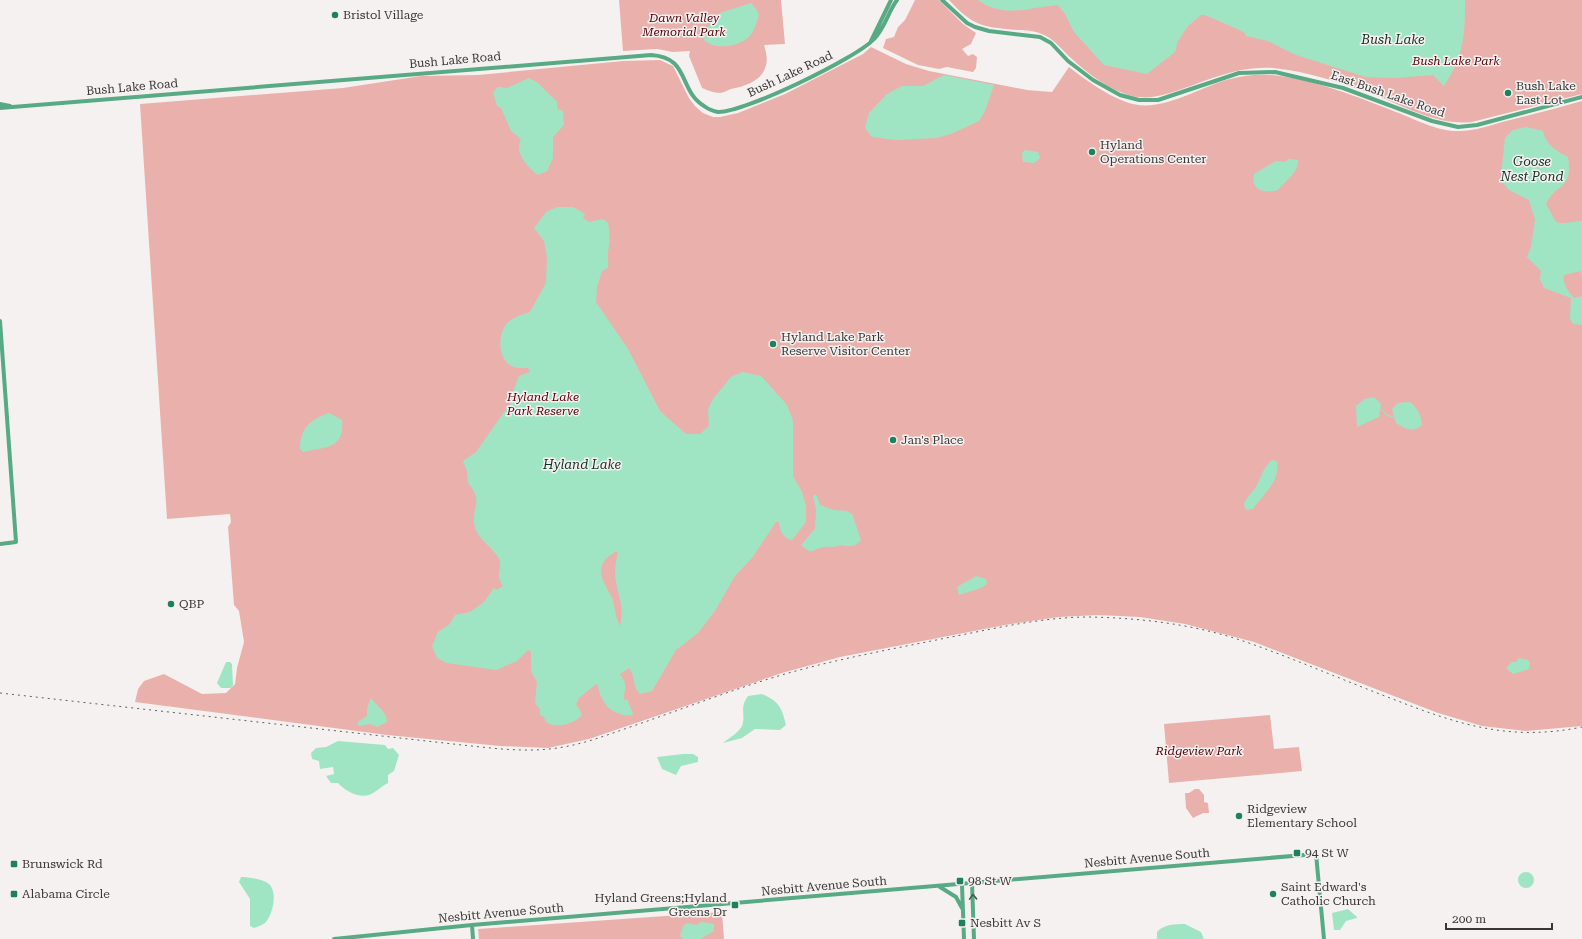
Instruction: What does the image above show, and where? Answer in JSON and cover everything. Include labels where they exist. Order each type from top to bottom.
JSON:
[{"type":"street","points":[[870,43],[890,0]]},
{"type":"street","name":"Bush Lake Road","points":[[0,108],[651,55],[671,59],[679,68],[693,98],[707,108],[719,112],[742,107],[779,92],[853,55],[870,43],[878,34],[897,0]]},
{"type":"street","name":"East Bush Lake Road","points":[[942,0],[953,9]]},
{"type":"street","name":"East Bush Lake Road","points":[[945,0],[967,23],[982,29],[1040,37],[1051,43],[1068,60],[1093,80],[1120,95],[1139,100],[1158,100],[1240,73],[1275,72],[1343,88],[1432,121],[1458,127],[1477,125],[1582,97]]},
{"type":"street","points":[[0,104],[14,107]]},
{"type":"street","points":[[0,321],[16,542],[0,544]]},
{"type":"street","name":"Nesbitt Avenue South","points":[[334,939],[1316,854],[1324,939]]},
{"type":"street","points":[[972,883],[974,939]]},
{"type":"street","points":[[962,885],[964,939]]},
{"type":"street","points":[[938,886],[949,891],[956,897],[963,909]]},
{"type":"street","points":[[472,926],[473,939]]},
{"type":"green space","name":"Dawn Valley Memorial Park","points":[[619,0],[781,0],[785,44],[764,45],[766,63],[764,70],[755,81],[723,93],[713,92],[702,88],[689,56],[690,51],[673,52],[657,49],[623,51]]},
{"type":"green space","points":[[915,0],[939,0],[963,24],[976,33],[971,44],[962,49],[968,56],[973,54],[977,57],[976,68],[973,72],[947,67],[939,69],[918,65],[883,48],[886,39],[894,37],[898,27],[905,20]]},
{"type":"green space","name":"Bush Lake Park","points":[[949,0],[1582,0],[1582,94],[1472,122],[1447,121],[1435,118],[1338,82],[1298,72],[1273,68],[1231,72],[1155,97],[1132,96],[1115,90],[1099,81],[1048,37],[1031,31],[995,28],[979,24],[957,9]]},
{"type":"green space","name":"Hyland Lake Park Reserve","points":[[871,47],[906,64],[929,71],[1027,90],[1052,92],[1069,67],[1103,91],[1126,102],[1139,105],[1165,103],[1218,83],[1240,77],[1251,75],[1272,75],[1287,77],[1335,89],[1427,124],[1451,131],[1477,129],[1582,101],[1582,726],[1526,731],[1482,726],[1438,713],[1254,642],[1185,624],[1140,617],[1098,615],[1059,617],[1005,625],[840,657],[782,673],[589,739],[548,748],[500,746],[387,735],[135,702],[138,689],[144,681],[164,674],[202,694],[226,693],[235,684],[237,668],[244,642],[239,611],[234,605],[228,527],[231,522],[230,514],[167,519],[140,104],[343,88],[421,76],[478,75],[623,61],[660,60],[673,66],[689,98],[695,106],[703,113],[713,117],[720,117],[738,113],[785,94],[863,54]]},
{"type":"green space","name":"Ridgeview Park","points":[[1270,715],[1274,749],[1299,747],[1302,771],[1169,783],[1164,724]]},
{"type":"green space","points":[[1195,789],[1199,789],[1204,795],[1204,802],[1208,803],[1209,813],[1203,813],[1193,818],[1186,808],[1185,793],[1189,793]]},
{"type":"green space","points":[[722,912],[724,939],[479,939],[478,929]]},
{"type":"water","name":"Bush Lake","points":[[978,0],[1465,0],[1465,24],[1462,45],[1456,65],[1444,86],[1433,75],[1395,78],[1366,77],[1296,55],[1268,41],[1246,36],[1244,32],[1205,15],[1201,15],[1188,26],[1178,41],[1175,52],[1147,74],[1104,65],[1074,32],[1065,14],[1058,5],[1007,10],[988,6]]},
{"type":"water","points":[[751,3],[759,15],[753,31],[748,38],[742,42],[729,46],[715,46],[704,40],[707,28],[720,13]]},
{"type":"water","points":[[944,75],[994,85],[985,111],[979,121],[953,133],[937,138],[896,140],[872,137],[865,128],[869,113],[887,94],[902,86],[923,86]]},
{"type":"water","points":[[529,78],[538,83],[557,102],[557,109],[563,111],[564,125],[553,137],[553,158],[547,171],[538,175],[523,160],[519,148],[521,139],[511,131],[501,108],[497,106],[493,92],[498,87],[507,88]]},
{"type":"water","name":"Goose Nest Pond","points":[[1526,127],[1543,131],[1549,144],[1568,157],[1569,168],[1566,181],[1550,197],[1546,204],[1556,222],[1565,223],[1582,221],[1582,276],[1580,271],[1564,275],[1564,281],[1566,287],[1574,298],[1582,296],[1582,325],[1573,324],[1570,319],[1571,298],[1544,288],[1540,279],[1541,271],[1527,257],[1531,247],[1535,220],[1529,200],[1509,190],[1504,184],[1501,176],[1505,138],[1513,130]]},
{"type":"water","points":[[1025,150],[1038,152],[1040,158],[1034,163],[1023,162],[1022,153]]},
{"type":"water","points":[[1289,159],[1298,160],[1298,164],[1291,176],[1278,190],[1264,191],[1256,187],[1253,179],[1254,174],[1276,161],[1285,162]]},
{"type":"water","name":"Hyland Lake","points":[[557,207],[573,207],[585,214],[583,218],[589,222],[603,219],[608,223],[610,238],[608,268],[602,271],[597,287],[596,302],[628,349],[660,411],[686,434],[700,434],[709,426],[708,409],[713,399],[731,377],[743,372],[761,376],[787,405],[793,421],[793,476],[802,492],[806,506],[806,522],[792,540],[784,536],[779,522],[776,522],[752,558],[735,576],[715,611],[698,633],[676,650],[652,691],[640,694],[636,688],[633,674],[629,668],[620,674],[625,685],[624,700],[627,699],[633,714],[632,715],[619,714],[609,708],[601,698],[598,685],[596,684],[579,698],[576,704],[582,714],[581,716],[565,725],[550,724],[540,715],[540,709],[535,703],[537,682],[531,671],[531,652],[528,650],[517,661],[496,670],[447,663],[437,658],[432,646],[438,632],[450,624],[455,615],[470,612],[484,602],[494,588],[497,590],[503,586],[499,578],[499,560],[495,553],[476,531],[474,515],[476,496],[468,483],[467,471],[463,461],[476,452],[514,398],[514,389],[519,376],[530,372],[528,368],[514,367],[506,362],[500,343],[502,332],[506,325],[516,317],[530,312],[546,283],[547,257],[544,241],[534,228],[546,212]],"holes":[[[615,552],[618,552],[615,575],[622,612],[620,626],[612,599],[602,578],[601,572],[603,562]]]},
{"type":"water","points":[[1374,397],[1381,404],[1379,417],[1357,427],[1356,406],[1365,399]]},
{"type":"water","points":[[1410,402],[1419,412],[1421,418],[1422,425],[1416,429],[1409,429],[1396,423],[1392,409],[1398,403]]},
{"type":"water","points":[[329,413],[342,420],[342,429],[337,442],[326,447],[303,452],[300,449],[304,430],[312,421]]},
{"type":"water","points":[[1272,460],[1277,461],[1274,481],[1253,509],[1246,510],[1244,504],[1245,501],[1257,485],[1265,469]]},
{"type":"water","points":[[816,494],[820,505],[834,510],[847,511],[852,514],[861,540],[857,544],[852,546],[841,545],[825,547],[813,551],[805,549],[801,545],[815,529],[816,509],[813,496]]},
{"type":"water","points":[[976,576],[986,579],[987,584],[981,588],[959,595],[957,587]]},
{"type":"water","points":[[1519,658],[1528,660],[1530,663],[1529,669],[1513,674],[1506,668],[1512,662],[1516,662]]},
{"type":"water","points":[[226,662],[230,662],[232,664],[233,685],[231,688],[221,688],[217,683]]},
{"type":"water","points":[[762,694],[776,702],[783,714],[786,725],[780,730],[755,729],[742,738],[723,743],[736,733],[742,726],[743,708],[745,700],[748,696]]},
{"type":"water","points":[[371,698],[384,712],[387,722],[377,727],[370,724],[358,726],[358,722],[367,716],[367,709]]},
{"type":"water","points":[[338,741],[385,745],[388,749],[393,748],[399,755],[394,771],[388,775],[388,783],[369,795],[360,796],[344,789],[338,783],[331,783],[326,776],[334,774],[333,767],[320,769],[319,761],[312,759],[311,753],[316,748],[326,747]]},
{"type":"water","points":[[693,754],[698,757],[698,762],[681,766],[676,775],[662,769],[657,757]]},
{"type":"water","points":[[1523,872],[1529,872],[1534,877],[1532,886],[1529,888],[1523,888],[1518,883],[1518,877]]},
{"type":"water","points":[[241,877],[266,882],[272,888],[274,898],[270,915],[265,923],[254,928],[250,926],[250,899],[239,882]]},
{"type":"water","points":[[1348,909],[1357,918],[1346,921],[1340,930],[1334,930],[1332,913]]},
{"type":"water","points":[[702,922],[714,924],[714,931],[700,939],[683,939],[680,936],[683,926],[687,923],[696,925]]},
{"type":"water","points":[[1174,924],[1185,924],[1201,932],[1204,939],[1157,939],[1157,932],[1163,927]]},
{"type":"waterway","points":[[1381,409],[1387,415],[1395,418]]},
{"type":"railway","points":[[0,693],[473,746],[538,750],[572,745],[595,739],[759,682],[828,663],[875,652],[1017,624],[1053,619],[1089,617],[1150,621],[1210,631],[1285,656],[1414,707],[1461,723],[1507,731],[1531,732],[1556,731],[1582,727]]},
{"type":"place","name":"Bristol Village","points":[[335,15]]},
{"type":"place","name":"Bush Lake East Lot","points":[[1508,93]]},
{"type":"place","name":"Hyland Operations Center","points":[[1092,152]]},
{"type":"place","name":"Hyland Lake Park Reserve Visitor Center","points":[[773,344]]},
{"type":"place","name":"Jan's Place","points":[[893,440]]},
{"type":"place","name":"QBP","points":[[171,604]]},
{"type":"place","name":"Ridgeview Elementary School","points":[[1239,816]]},
{"type":"place","name":"94 St W","points":[[1297,853]]},
{"type":"place","name":"Brunswick Rd","points":[[14,864]]},
{"type":"place","name":"98 St W","points":[[960,881]]},
{"type":"place","name":"Alabama Circle","points":[[14,894]]},
{"type":"place","name":"Saint Edward's Catholic Church","points":[[1273,894]]},
{"type":"place","name":"Hyland Greens;Hyland Greens Dr","points":[[735,905]]},
{"type":"place","name":"Nesbitt Av S","points":[[962,923]]}]
